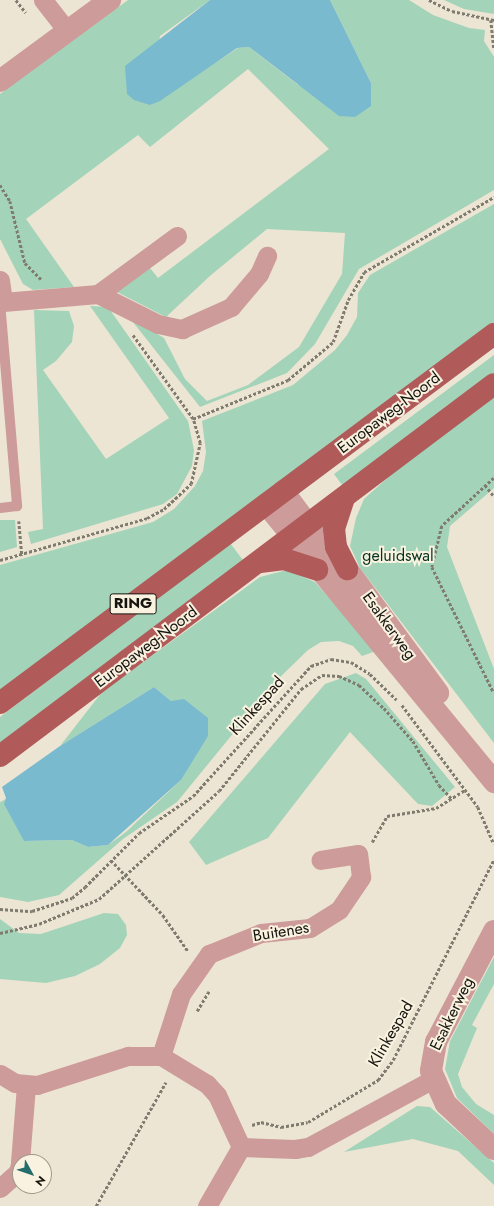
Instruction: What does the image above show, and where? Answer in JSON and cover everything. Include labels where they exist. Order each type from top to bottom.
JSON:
[{"type":"main road","name":"Europaweg-Noord","points":[[0,703],[494,334]]},
{"type":"main road","name":"Europaweg-Noord","points":[[0,756],[260,562],[494,384]]},
{"type":"main road","points":[[344,498],[334,528],[336,547],[347,569]]},
{"type":"main road","points":[[260,562],[284,559],[318,570]]},
{"type":"street","points":[[43,0],[67,31]]},
{"type":"street","points":[[0,81],[110,0]]},
{"type":"street","points":[[98,294],[177,236]]},
{"type":"street","points":[[0,280],[1,302],[98,294],[122,304],[158,324],[182,329],[202,322],[231,307],[259,274],[267,256]]},
{"type":"street","points":[[275,498],[300,531]]},
{"type":"street","name":"Esakkerweg","points":[[300,531],[339,566],[347,569],[447,705],[459,735]]},
{"type":"street","name":"Esakkerweg","points":[[300,531],[318,570],[435,712],[459,735],[494,782]]},
{"type":"street","points":[[320,860],[358,854]]},
{"type":"street","name":"Buitenes","points":[[168,1060],[172,1016],[199,965],[209,954],[240,939],[261,933],[310,928],[322,923],[339,910],[361,877],[358,854]]},
{"type":"street","name":"Esakkerweg","points":[[494,931],[436,1042],[432,1055],[433,1079],[446,1104],[494,1149]]},
{"type":"street","points":[[0,1074],[26,1086],[49,1083],[128,1056],[168,1060],[217,1095],[239,1139]]},
{"type":"street","points":[[239,1139],[295,1150],[308,1147],[433,1079]]},
{"type":"street","points":[[21,1154],[26,1086]]},
{"type":"street","points":[[207,1206],[239,1139]]},
{"type":"street","points":[[0,1188],[12,1177]]},
{"type":"lane","points":[[0,508],[17,506],[1,302]]},
{"type":"path","points":[[429,0],[452,11],[492,20],[494,48]]},
{"type":"path","points":[[0,186],[10,201],[25,263],[46,282]]},
{"type":"path","points":[[193,419],[288,380],[333,342],[348,300],[364,272],[494,197]]},
{"type":"path","points":[[0,560],[147,518],[177,499],[191,484],[198,465],[200,443],[193,419],[121,319],[122,304]]},
{"type":"path","points":[[494,478],[442,526],[432,567],[494,693]]},
{"type":"path","points":[[485,485],[494,496]]},
{"type":"path","points":[[17,506],[22,554]]},
{"type":"path","name":"Klinkespad","points":[[0,909],[32,911],[72,898],[139,833],[193,796],[303,672],[331,659],[360,666],[380,682],[414,720],[478,807],[494,844]]},
{"type":"path","points":[[0,933],[39,924],[99,899],[124,873],[219,791],[301,689],[322,676],[339,676],[359,685],[384,708],[413,741],[439,785],[451,798]]},
{"type":"path","points":[[358,854],[368,847],[388,816],[436,808],[465,790]]},
{"type":"path","name":"Klinkespad","points":[[239,1139],[261,1122],[281,1127],[308,1122],[378,1080],[393,1060],[494,859]]},
{"type":"path","points":[[111,860],[163,915],[199,965]]},
{"type":"path","points":[[96,1206],[168,1060]]},
{"type":"green space","points":[[128,0],[210,0],[160,36],[150,105],[238,48],[249,47],[298,85],[371,83],[330,0],[409,0],[433,15],[469,28],[485,30],[484,41],[494,57],[494,190],[359,269],[315,344],[287,373],[200,407],[129,317],[164,338],[185,379],[207,401],[248,385],[299,347],[342,274],[345,233],[267,229],[211,275],[166,317],[117,292],[150,268],[158,278],[329,149],[248,69],[150,147],[138,135],[26,219],[74,287],[33,290],[23,284],[0,239],[0,94]]},
{"type":"green space","points":[[444,0],[494,0],[494,14],[464,9]]},
{"type":"green space","points":[[494,204],[494,322],[0,692],[0,565],[153,522],[174,509],[195,486],[203,471],[206,452],[202,421],[293,385],[335,350],[347,335],[357,317],[358,293],[370,275]]},
{"type":"green space","points":[[90,306],[108,307],[188,421],[194,450],[192,466],[177,494],[163,504],[31,544],[28,532],[43,529],[34,310],[69,311],[74,326],[72,342],[56,361],[43,370],[106,459],[169,418]]},
{"type":"green space","points":[[494,355],[494,374],[345,489],[334,474]]},
{"type":"green space","name":"geluidswal","points":[[494,396],[494,488],[450,526],[447,547],[494,669],[494,743],[360,568],[350,546],[356,518],[364,499],[404,463]]},
{"type":"green space","points":[[0,520],[15,520],[17,547],[0,552]]},
{"type":"green space","points":[[230,543],[246,564],[0,747],[0,717]]},
{"type":"green space","points":[[287,570],[315,582],[376,651],[362,656],[353,646],[339,641],[321,642],[308,650],[276,681],[177,802],[123,839],[59,895],[28,902],[0,897],[0,802],[6,799],[24,841],[72,840],[88,847],[108,845],[126,832],[181,780],[191,761],[171,701],[154,687],[60,746],[102,692],[260,577]]},
{"type":"green space","points":[[356,673],[366,679],[455,787],[432,806],[418,804],[350,732],[268,838],[206,865],[189,842],[325,684]]},
{"type":"green space","points":[[104,913],[118,914],[126,925],[127,935],[120,948],[100,964],[75,976],[46,983],[0,979],[0,919],[19,933],[41,934]]},
{"type":"green space","points":[[494,957],[494,984],[472,1025],[477,1028],[458,1074],[462,1087],[476,1104],[494,1115],[494,1134],[457,1098],[445,1069],[450,1041]]},
{"type":"green space","points":[[417,1106],[430,1107],[494,1163],[494,1185],[458,1151],[413,1139],[344,1152]]},
{"type":"water","points":[[210,0],[330,0],[371,83],[371,106],[355,117],[339,116],[249,47],[237,48],[160,101],[150,105],[134,100],[127,94],[125,66]]},
{"type":"water","points":[[154,687],[171,701],[184,699],[208,718],[208,736],[181,780],[108,845],[88,847],[72,840],[24,841],[4,804],[6,798],[2,787],[60,746]]}]
